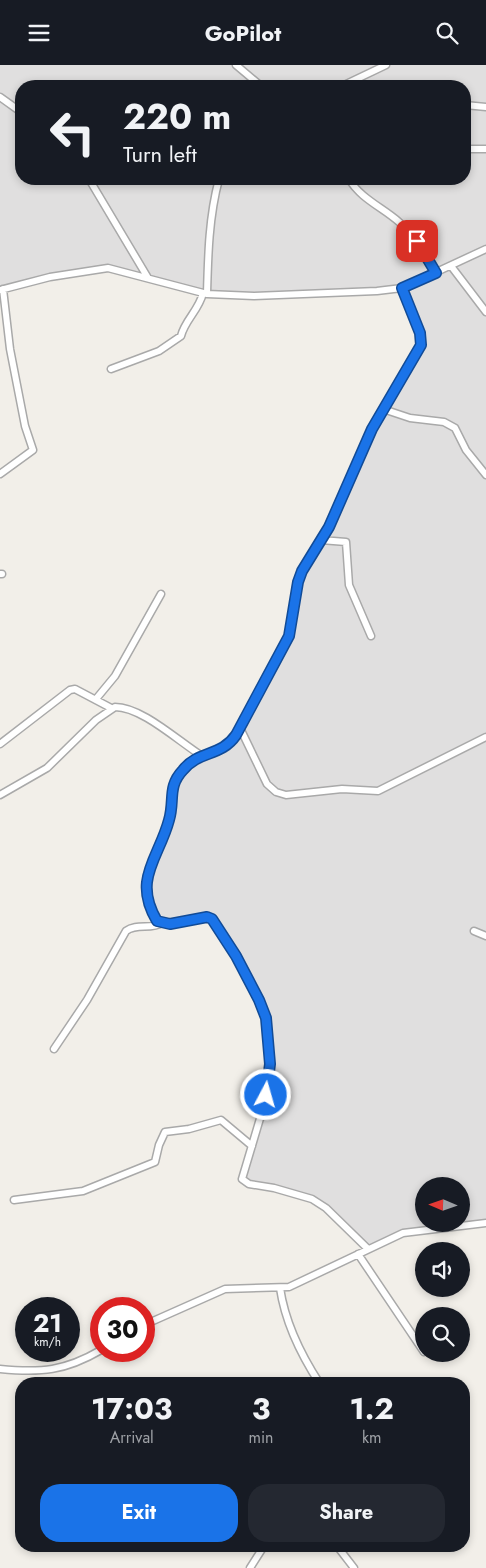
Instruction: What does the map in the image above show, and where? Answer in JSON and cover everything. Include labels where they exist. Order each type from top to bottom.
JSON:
[{"type":"street","points":[[236,65],[254,80]]},
{"type":"street","points":[[355,80],[386,65]]},
{"type":"street","points":[[0,97],[15,108]]},
{"type":"street","points":[[471,106],[486,107]]},
{"type":"street","points":[[471,149],[486,149]]},
{"type":"street","points":[[92,185],[148,278]]},
{"type":"street","points":[[111,369],[159,351],[181,336],[183,328],[200,304],[205,294],[209,238],[218,185]]},
{"type":"street","points":[[353,185],[360,194],[400,223],[417,241],[436,273]]},
{"type":"street","points":[[0,474],[33,449],[25,426],[10,349],[2,290],[50,277],[93,269],[123,270],[205,294],[274,296],[402,288],[486,249]]},
{"type":"street","points":[[451,266],[486,312]]},
{"type":"street","points":[[368,1249],[326,1208],[312,1199],[244,1182],[242,1174],[265,1103],[270,1064],[266,1018],[259,1000],[236,956],[212,919],[207,917],[170,924],[157,921],[150,908],[147,872],[169,821],[171,787],[188,764],[202,755],[226,748],[240,728],[289,636],[298,582],[352,478],[383,409],[421,345],[420,333],[402,288]]},
{"type":"street","points":[[383,409],[410,418],[444,422],[455,428],[466,450],[486,475]]},
{"type":"street","points":[[321,540],[346,542],[349,585],[371,636]]},
{"type":"street","points":[[96,699],[115,676],[161,594]]},
{"type":"street","points":[[0,744],[70,690],[75,689],[111,708],[127,708],[202,755]]},
{"type":"street","points":[[0,795],[47,768],[111,708]]},
{"type":"street","points":[[240,728],[266,783],[272,789],[286,795],[317,790],[378,791],[486,737]]},
{"type":"street","points":[[54,1049],[72,1025],[126,931],[132,927],[156,927],[162,923]]},
{"type":"street","points":[[474,931],[486,936]]},
{"type":"street","points":[[14,1200],[83,1191],[155,1162],[159,1145],[165,1133],[221,1120],[252,1146]]},
{"type":"street","points":[[155,1320],[225,1289],[289,1287],[403,1233],[486,1223]]},
{"type":"street","points":[[358,1254],[415,1340]]},
{"type":"street","points":[[280,1288],[284,1314],[307,1365],[315,1377]]},
{"type":"street","points":[[0,1369],[41,1372],[71,1366],[90,1356]]},
{"type":"street","points":[[250,1568],[260,1552]]},
{"type":"street","points":[[342,1552],[354,1568]]},
{"type":"shaded area","points":[[0,65],[486,65],[486,1222],[470,1224],[470,1177],[415,1177],[415,1231],[402,1233],[368,1248],[312,1198],[244,1180],[267,1095],[266,1018],[212,918],[162,923],[150,907],[148,872],[164,834],[172,787],[189,765],[226,748],[290,636],[298,582],[322,539],[373,429],[422,345],[403,288],[297,295],[203,293],[109,268],[0,290]]},
{"type":"route","points":[[266,1095],[270,1064],[266,1018],[244,970],[212,919],[207,917],[170,924],[157,921],[150,908],[147,872],[169,821],[171,787],[188,764],[202,755],[226,748],[236,735],[289,636],[295,596],[302,571],[329,527],[372,429],[418,354],[422,340],[402,288],[436,273],[417,241]]}]
